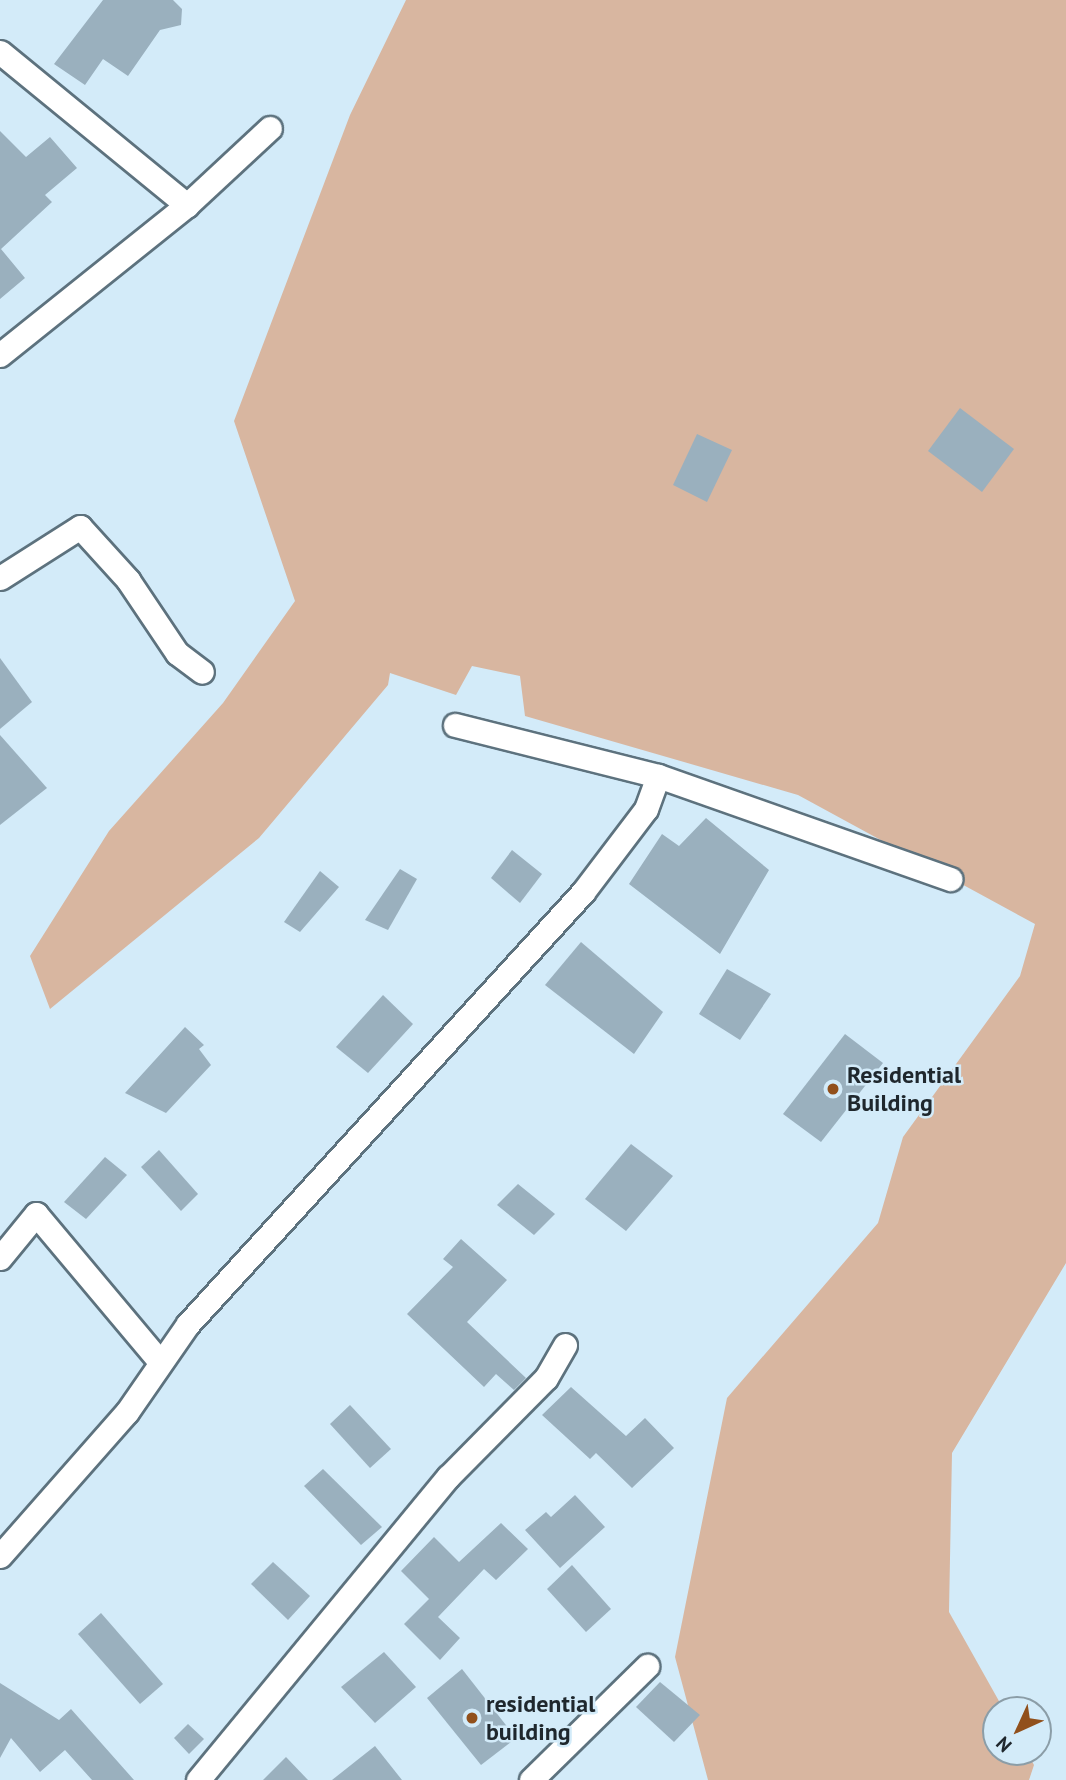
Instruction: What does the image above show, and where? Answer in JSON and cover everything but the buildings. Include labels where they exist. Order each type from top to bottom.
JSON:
[{"type":"street","points":[[0,52],[187,205]]},
{"type":"street","points":[[0,355],[187,205],[270,128]]},
{"type":"street","points":[[0,578],[80,527],[128,580],[177,653],[202,672]]},
{"type":"street","points":[[455,725],[658,776],[950,879]]},
{"type":"street","points":[[0,1556],[127,1412],[188,1324],[583,892],[646,809],[658,776]]},
{"type":"street","points":[[0,1258],[36,1214],[160,1362]]},
{"type":"street","points":[[198,1780],[447,1478],[546,1378],[565,1345]]},
{"type":"street","points":[[531,1780],[647,1665]]},
{"type":"shaded area","points":[[406,0],[1066,0],[1066,1263],[952,1453],[949,1612],[996,1696],[982,1696],[982,1766],[1034,1766],[1029,1780],[708,1780],[675,1657],[727,1398],[878,1223],[903,1137],[1020,976],[1035,924],[798,795],[525,716],[520,676],[472,666],[456,695],[390,673],[388,685],[259,838],[50,1009],[30,956],[109,831],[223,703],[295,601],[234,421],[350,115]]},
{"type":"place","name":"Residential Building","points":[[833,1089]]},
{"type":"place","name":"residential building","points":[[472,1718]]}]
